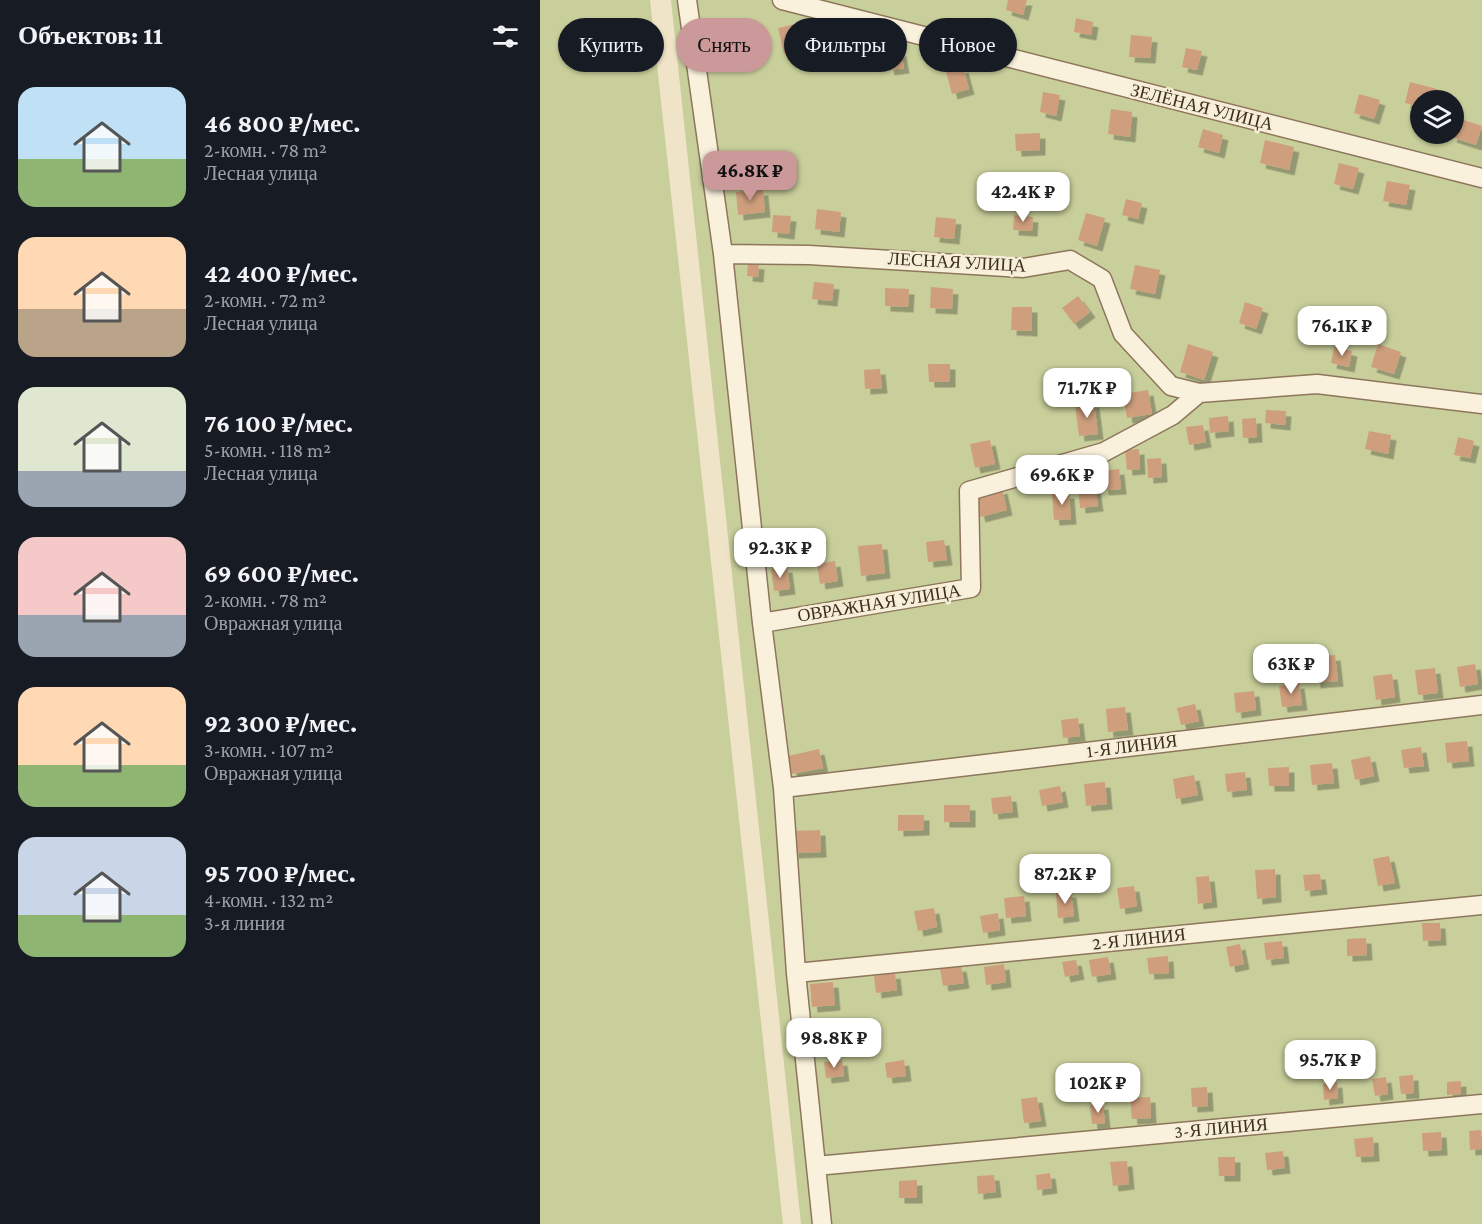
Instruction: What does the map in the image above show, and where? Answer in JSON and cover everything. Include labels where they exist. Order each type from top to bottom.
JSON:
[{"type":"street","points":[[687,0],[723,254],[762,623],[783,788],[796,973],[822,1224]]},
{"type":"street","name":"ЗЕЛЁНАЯ УЛИЦА","points":[[782,0],[1482,178]]},
{"type":"street","name":"ЛЕСНАЯ УЛИЦА","points":[[723,254],[820,255],[1023,268],[1070,260],[1102,279],[1123,334],[1171,386],[1199,393],[1317,384],[1482,404]]},
{"type":"street","name":"ОВРАЖНАЯ УЛИЦА","points":[[762,623],[971,588],[969,491],[1104,452],[1173,415],[1199,393]]},
{"type":"street","name":"1-Я ЛИНИЯ","points":[[783,788],[1482,705]]},
{"type":"street","name":"2-Я ЛИНИЯ","points":[[796,973],[1482,905]]},
{"type":"street","name":"3-Я ЛИНИЯ","points":[[816,1166],[1482,1104]]},
{"type":"green space","points":[[540,0],[650,0],[652,18],[558,18],[558,72],[658,72],[783,1224],[540,1224]]},
{"type":"green space","points":[[671,0],[1482,0],[1482,1224],[801,1224],[679,72],[772,72],[772,18],[676,18],[676,47]]},
{"type":"building","points":[[1008,0],[1027,0],[1023,15],[1006,10]]},
{"type":"building","points":[[1076,18],[1093,22],[1091,35],[1074,32]]},
{"type":"building","points":[[784,27],[784,54],[778,28]]},
{"type":"building","points":[[1131,35],[1152,37],[1150,58],[1129,57]]},
{"type":"building","points":[[1186,48],[1202,51],[1197,70],[1182,67]]},
{"type":"building","points":[[946,72],[964,72],[969,89],[952,94]]},
{"type":"building","points":[[1410,82],[1437,89],[1410,90],[1410,104],[1405,103]]},
{"type":"building","points":[[1043,92],[1060,95],[1056,116],[1040,112]]},
{"type":"building","points":[[1359,94],[1380,100],[1374,119],[1354,113]]},
{"type":"building","points":[[1111,109],[1132,112],[1130,137],[1108,134]]},
{"type":"building","points":[[1464,120],[1482,126],[1476,145],[1464,141]]},
{"type":"building","points":[[1203,129],[1223,135],[1219,153],[1198,147]]},
{"type":"building","points":[[1040,133],[1040,150],[1016,151],[1015,134]]},
{"type":"building","points":[[1265,140],[1294,147],[1289,170],[1260,163]]},
{"type":"building","points":[[1339,163],[1359,168],[1353,189],[1334,184]]},
{"type":"building","points":[[1387,181],[1410,185],[1406,205],[1383,201]]},
{"type":"building","points":[[763,190],[765,212],[738,215],[736,192]]},
{"type":"building","points":[[1126,199],[1142,203],[1138,219],[1122,215]]},
{"type":"building","points":[[817,209],[841,212],[839,232],[815,229]]},
{"type":"building","points":[[1086,213],[1105,218],[1097,246],[1078,240]]},
{"type":"building","points":[[773,215],[791,216],[789,234],[772,232]]},
{"type":"building","points":[[1014,215],[1033,217],[1032,231],[1013,230]]},
{"type":"building","points":[[936,217],[956,219],[954,239],[934,237]]},
{"type":"building","points":[[748,263],[759,264],[758,277],[747,276]]},
{"type":"building","points":[[1135,265],[1160,270],[1155,294],[1130,289]]},
{"type":"building","points":[[814,282],[834,284],[832,301],[812,299]]},
{"type":"building","points":[[931,287],[953,289],[952,309],[930,308]]},
{"type":"building","points":[[885,288],[909,289],[908,307],[885,306]]},
{"type":"building","points":[[1078,296],[1090,312],[1074,324],[1062,308]]},
{"type":"building","points":[[1245,302],[1263,308],[1256,329],[1239,323]]},
{"type":"building","points":[[1012,307],[1032,307],[1032,331],[1011,330]]},
{"type":"building","points":[[1188,344],[1213,352],[1204,380],[1180,372]]},
{"type":"building","points":[[1378,344],[1401,352],[1394,374],[1371,367]]},
{"type":"building","points":[[1334,347],[1352,351],[1349,367],[1331,363]]},
{"type":"building","points":[[928,364],[950,364],[950,382],[929,382]]},
{"type":"building","points":[[880,369],[882,388],[865,389],[864,370]]},
{"type":"building","points":[[1148,390],[1152,414],[1127,418],[1123,394]]},
{"type":"building","points":[[1094,402],[1098,434],[1079,436],[1075,405]]},
{"type":"building","points":[[1266,410],[1286,411],[1285,425],[1265,423]]},
{"type":"building","points":[[1228,416],[1229,431],[1210,433],[1209,418]]},
{"type":"building","points":[[1256,418],[1257,437],[1243,438],[1242,419]]},
{"type":"building","points":[[1203,425],[1206,442],[1189,445],[1186,427]]},
{"type":"building","points":[[1369,431],[1391,435],[1388,454],[1365,449]]},
{"type":"building","points":[[1458,437],[1474,441],[1470,458],[1454,455]]},
{"type":"building","points":[[990,440],[995,464],[975,468],[970,444]]},
{"type":"building","points":[[1139,449],[1140,469],[1127,470],[1125,450]]},
{"type":"building","points":[[1161,458],[1162,477],[1148,478],[1147,459]]},
{"type":"building","points":[[1119,469],[1121,489],[1103,490],[1101,471]]},
{"type":"building","points":[[1095,485],[1098,506],[1080,508],[1078,487]]},
{"type":"building","points":[[1002,488],[1007,510],[980,517],[975,495]]},
{"type":"building","points":[[1069,493],[1071,519],[1054,520],[1052,494]]},
{"type":"building","points":[[944,540],[947,560],[928,562],[926,542]]},
{"type":"building","points":[[882,544],[885,573],[861,576],[858,546]]},
{"type":"building","points":[[835,561],[838,581],[820,584],[817,564]]},
{"type":"building","points":[[787,567],[790,589],[774,591],[771,569]]},
{"type":"building","points":[[1335,655],[1338,681],[1315,683],[1313,657]]},
{"type":"building","points":[[1475,664],[1478,684],[1460,687],[1457,667]]},
{"type":"building","points":[[1435,668],[1438,693],[1418,695],[1415,670]]},
{"type":"building","points":[[1392,674],[1395,697],[1376,700],[1373,676]]},
{"type":"building","points":[[1299,683],[1302,705],[1282,707],[1279,686]]},
{"type":"building","points":[[1254,691],[1256,710],[1236,713],[1234,693]]},
{"type":"building","points":[[1195,704],[1199,721],[1181,725],[1177,708]]},
{"type":"building","points":[[1125,707],[1128,730],[1108,732],[1106,709]]},
{"type":"building","points":[[1078,718],[1080,736],[1063,738],[1061,720]]},
{"type":"building","points":[[1467,741],[1469,761],[1447,763],[1445,743]]},
{"type":"building","points":[[1421,747],[1424,766],[1404,768],[1401,750]]},
{"type":"building","points":[[819,749],[823,768],[792,774],[788,756]]},
{"type":"building","points":[[1370,756],[1374,776],[1355,780],[1351,760]]},
{"type":"building","points":[[1332,763],[1334,783],[1312,785],[1310,765]]},
{"type":"building","points":[[1289,767],[1289,786],[1269,786],[1268,768]]},
{"type":"building","points":[[1245,772],[1247,790],[1227,792],[1225,774]]},
{"type":"building","points":[[1194,775],[1198,795],[1176,799],[1173,779]]},
{"type":"building","points":[[1105,782],[1107,804],[1086,806],[1084,784]]},
{"type":"building","points":[[1060,786],[1063,802],[1042,806],[1039,790]]},
{"type":"building","points":[[1011,796],[1013,812],[993,814],[991,798]]},
{"type":"building","points":[[944,805],[970,805],[970,822],[944,822]]},
{"type":"building","points":[[898,815],[924,815],[924,830],[898,831]]},
{"type":"building","points":[[820,830],[821,852],[793,853],[793,831]]},
{"type":"building","points":[[1389,856],[1395,883],[1378,886],[1373,859]]},
{"type":"building","points":[[1275,869],[1276,897],[1257,899],[1255,870]]},
{"type":"building","points":[[1320,874],[1322,889],[1305,891],[1303,875]]},
{"type":"building","points":[[1209,876],[1212,902],[1198,904],[1196,877]]},
{"type":"building","points":[[1134,886],[1137,906],[1120,909],[1117,888]]},
{"type":"building","points":[[1071,892],[1074,916],[1058,918],[1056,893]]},
{"type":"building","points":[[1024,896],[1026,916],[1006,918],[1004,898]]},
{"type":"building","points":[[934,908],[937,927],[918,931],[914,911]]},
{"type":"building","points":[[998,913],[1000,930],[983,933],[980,916]]},
{"type":"building","points":[[1422,923],[1440,923],[1441,940],[1423,941]]},
{"type":"building","points":[[1366,938],[1367,955],[1347,956],[1347,939]]},
{"type":"building","points":[[1282,941],[1284,958],[1266,960],[1264,943]]},
{"type":"building","points":[[1240,944],[1244,964],[1230,967],[1226,947]]},
{"type":"building","points":[[1168,956],[1169,973],[1149,974],[1147,958]]},
{"type":"building","points":[[1108,957],[1111,974],[1092,977],[1089,960]]},
{"type":"building","points":[[1076,960],[1079,974],[1065,977],[1062,962]]},
{"type":"building","points":[[1004,964],[1006,982],[986,985],[984,967]]},
{"type":"building","points":[[961,966],[964,983],[943,986],[940,969]]},
{"type":"building","points":[[895,973],[897,990],[876,993],[874,976]]},
{"type":"building","points":[[833,982],[835,1005],[812,1007],[810,984]]},
{"type":"building","points":[[842,1060],[844,1076],[826,1078],[824,1062]]},
{"type":"building","points":[[904,1060],[906,1076],[887,1078],[885,1063]]},
{"type":"building","points":[[1413,1075],[1414,1093],[1401,1094],[1399,1076]]},
{"type":"building","points":[[1386,1077],[1388,1094],[1375,1096],[1372,1079]]},
{"type":"building","points":[[1461,1081],[1461,1094],[1447,1095],[1447,1082]]},
{"type":"building","points":[[1337,1082],[1338,1098],[1324,1100],[1323,1084]]},
{"type":"building","points":[[1207,1087],[1208,1106],[1192,1107],[1191,1088]]},
{"type":"building","points":[[1037,1097],[1041,1121],[1024,1123],[1021,1099]]},
{"type":"building","points":[[1150,1097],[1151,1118],[1132,1119],[1130,1098]]},
{"type":"building","points":[[1103,1104],[1105,1123],[1092,1124],[1090,1105]]},
{"type":"building","points":[[1481,1130],[1482,1149],[1470,1150],[1469,1131]]},
{"type":"building","points":[[1441,1132],[1442,1150],[1423,1151],[1422,1133]]},
{"type":"building","points":[[1373,1137],[1374,1156],[1356,1157],[1354,1139]]},
{"type":"building","points":[[1283,1151],[1285,1168],[1267,1170],[1265,1153]]},
{"type":"building","points":[[1218,1157],[1235,1157],[1235,1176],[1219,1176]]},
{"type":"building","points":[[1127,1161],[1129,1184],[1113,1186],[1110,1162]]},
{"type":"building","points":[[1050,1173],[1052,1188],[1037,1190],[1036,1175]]},
{"type":"building","points":[[994,1175],[996,1192],[978,1194],[977,1176]]},
{"type":"building","points":[[917,1180],[917,1198],[899,1198],[899,1181]]}]
